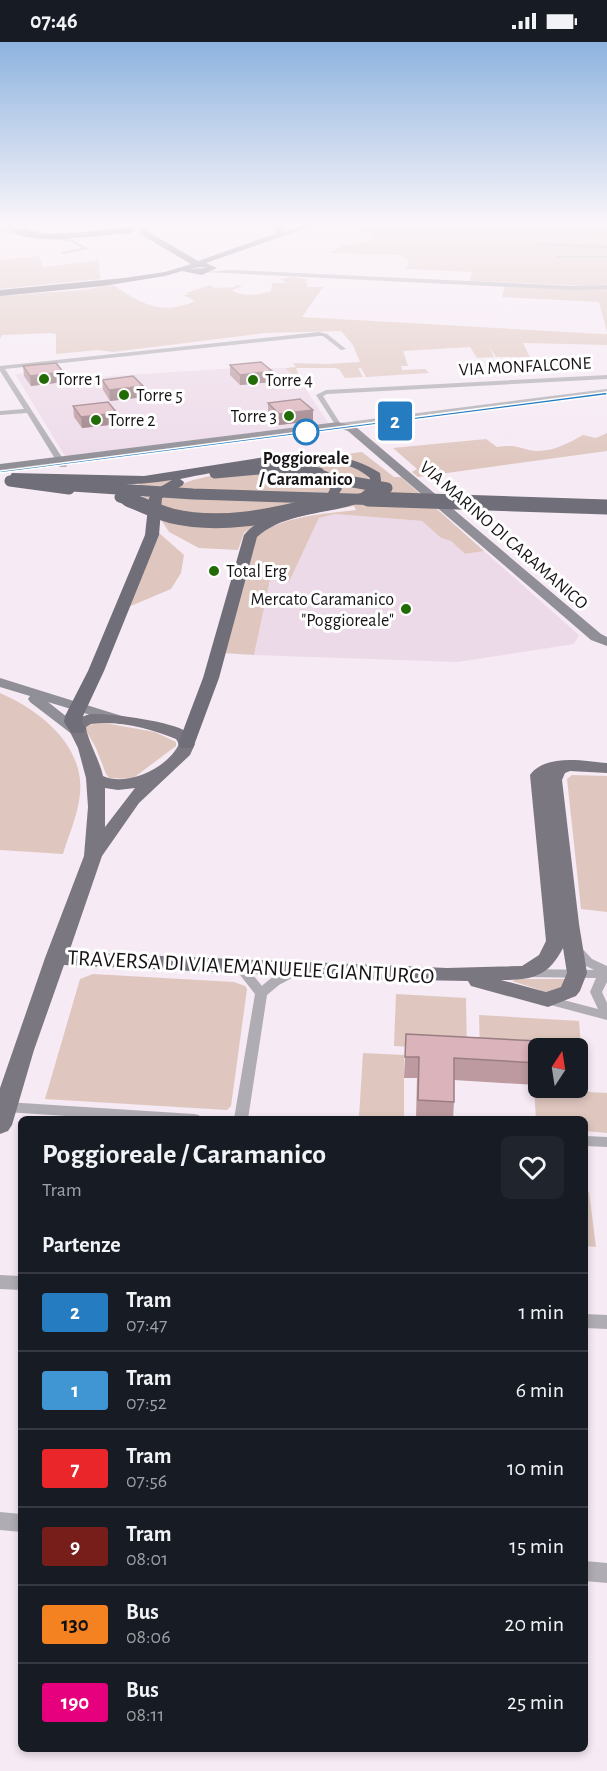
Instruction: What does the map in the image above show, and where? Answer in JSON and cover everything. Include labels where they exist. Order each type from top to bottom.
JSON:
[{"type":"highway","points":[[5,477],[146,480],[226,467],[313,458],[358,464],[372,472],[377,479],[372,492],[284,515],[258,528],[249,539],[211,678],[187,744]]},
{"type":"highway","points":[[77,730],[73,722],[78,708],[96,671],[152,535],[155,522],[153,505],[155,497],[161,490],[177,482],[215,473],[276,467],[303,469],[390,489],[530,494],[607,507]]},
{"type":"highway","points":[[5,477],[117,496],[170,515],[216,520],[272,515],[323,502],[332,497],[336,489],[331,479],[320,473]]},
{"type":"highway","points":[[5,477],[193,494],[588,503]]},
{"type":"highway","points":[[258,528],[282,519],[342,509],[407,505],[607,501]]},
{"type":"main road","points":[[5,477],[61,462],[338,424],[352,429]]},
{"type":"main road","points":[[0,467],[352,429]]},
{"type":"main road","name":"VIA MARINO DI CARAMANICO","points":[[352,429],[596,637],[607,642]]},
{"type":"main road","points":[[0,682],[78,708],[176,733],[187,740],[184,751],[124,810],[93,856],[23,1050],[3,1116]]},
{"type":"main road","points":[[21,690],[77,730],[94,765],[97,812],[93,856]]},
{"type":"main road","points":[[77,730],[83,722],[92,719],[130,723]]},
{"type":"main road","points":[[527,973],[547,958],[556,941],[539,775],[549,766],[607,768]]},
{"type":"main road","points":[[548,1000],[569,991],[577,973],[553,780],[558,770],[566,766]]},
{"type":"main road","points":[[96,779],[110,785],[125,785],[163,770]]},
{"type":"main road","name":"TRAVERSA DI VIA EMANUELE GIANTURCO","points":[[56,958],[447,975],[527,973]]},
{"type":"main road","name":"TRAVERSA DI VIA EMANUELE GIANTURCO","points":[[447,975],[501,986],[548,1000]]},
{"type":"street","points":[[61,462],[1,368],[319,334],[325,334],[343,349]]},
{"type":"street","name":"VIA MONFALCONE","points":[[338,424],[320,393],[607,377]]},
{"type":"street","points":[[338,424],[607,391]]},
{"type":"street","points":[[352,429],[607,396]]},
{"type":"street","points":[[0,413],[30,411]]},
{"type":"street","points":[[573,946],[588,962],[606,973],[596,992],[600,1003],[607,1011]]},
{"type":"street","points":[[239,966],[261,994]]},
{"type":"street","points":[[241,1116],[261,994],[274,982],[299,969]]},
{"type":"street","name":"TRAVERSA DI VIA EMANUELE GIANTURCO","points":[[527,973],[606,973]]},
{"type":"street","name":"TRAVERSA DI VIA EMANUELE GIANTURCO","points":[[548,1000],[607,1016]]},
{"type":"street","points":[[3,1116],[18,1116]]},
{"type":"street","points":[[588,1141],[607,1142]]},
{"type":"street","points":[[0,1282],[18,1283]]},
{"type":"street","points":[[588,1321],[607,1322]]},
{"type":"street","points":[[0,1521],[18,1523]]},
{"type":"street","points":[[588,1571],[607,1572]]},
{"type":"shaded area","points":[[0,303],[145,303],[162,308],[190,303],[312,303],[302,317],[607,334],[607,345],[523,343],[530,357],[496,357],[489,346],[494,357],[477,358],[470,347],[403,351],[408,366],[401,366],[402,370],[425,369],[429,373],[366,377],[361,368],[358,368],[363,377],[345,378],[339,369],[335,368],[296,368],[303,385],[285,368],[296,367],[293,363],[360,362],[353,345],[341,331],[265,333],[113,352],[98,350],[56,354],[56,334],[2,335],[0,339]]},
{"type":"shaded area","points":[[599,303],[607,303],[607,332]]},
{"type":"shaded area","points":[[532,360],[538,370],[502,372],[498,361]]},
{"type":"shaded area","points":[[237,368],[285,368],[303,385],[329,424],[65,456],[15,374],[58,370],[66,379]]},
{"type":"shaded area","points":[[607,433],[607,451],[418,477],[412,472],[417,469],[393,448],[486,439],[497,447],[513,446],[544,451],[564,445],[583,435],[596,438]]},
{"type":"shaded area","points":[[362,452],[394,477],[401,477],[484,551],[465,554],[451,541],[441,538],[422,521],[335,514],[319,518],[289,582],[270,580],[254,655],[223,653],[255,536],[266,529],[291,520],[356,510],[354,506],[290,516],[354,502],[383,483],[367,466],[344,459],[348,464],[373,478],[371,488],[358,495],[263,520],[244,533],[238,550],[199,548],[169,532],[160,518],[160,496],[189,481],[221,474],[219,471],[179,479],[161,487],[147,502],[139,499],[146,495],[136,479]]},
{"type":"shaded area","name":"Mercato Caramanico \"Poggioreale\"","points":[[335,514],[422,521],[441,538],[451,541],[465,554],[484,551],[579,635],[574,644],[458,662],[254,655],[270,580],[289,582],[319,518]]},
{"type":"shaded area","points":[[158,532],[184,555],[181,573],[171,589],[126,608]]},
{"type":"shaded area","points":[[0,693],[46,721],[59,734],[77,765],[80,782],[79,801],[63,854],[0,850]]},
{"type":"shaded area","points":[[99,722],[155,732],[176,742],[176,746],[131,779],[109,778],[84,727]]},
{"type":"shaded area","points":[[572,775],[607,776],[607,912],[581,909],[567,779]]},
{"type":"shaded area","points":[[93,974],[234,982],[245,986],[247,989],[231,1106],[227,1110],[45,1099],[80,979]]},
{"type":"shaded area","points":[[517,979],[567,979],[564,986],[546,992],[512,981]]},
{"type":"shaded area","points":[[396,994],[466,998],[467,1050],[394,1046]]},
{"type":"shaded area","points":[[479,1015],[579,1021],[580,1038],[528,1038],[528,1053],[480,1050]]},
{"type":"shaded area","points":[[363,1053],[404,1055],[404,1116],[359,1116]]},
{"type":"shaded area","points":[[588,1092],[607,1093],[607,1133],[588,1131],[588,1116],[536,1116],[535,1098],[588,1098]]},
{"type":"shaded area","points":[[588,1192],[589,1192],[596,1247],[588,1246]]},
{"type":"building","points":[[261,362],[272,371],[240,375],[230,365]]},
{"type":"building","points":[[56,363],[63,372],[30,376],[23,366]]},
{"type":"building","points":[[133,376],[143,386],[109,390],[102,380]]},
{"type":"building","points":[[300,399],[313,410],[279,414],[268,403]]},
{"type":"building","points":[[108,402],[117,413],[81,417],[73,406]]},
{"type":"building","points":[[406,1034],[528,1040],[528,1062],[454,1058],[454,1102],[418,1100],[419,1057],[405,1057]]},
{"type":"tram line","points":[[0,471],[607,394]]},
{"type":"tram line","name":"2","points":[[0,471],[607,394]]},
{"type":"place","name":"Torre 1","points":[[44,379]]},
{"type":"place","name":"Torre 4","points":[[253,380]]},
{"type":"place","name":"Torre 5","points":[[124,395]]},
{"type":"place","name":"Torre 3","points":[[289,416]]},
{"type":"place","name":"Torre 2","points":[[96,420]]},
{"type":"place","name":"Poggioreale / Caramanico","points":[[306,432]]},
{"type":"place","name":"Total Erg","points":[[214,571]]},
{"type":"place","name":"Mercato Caramanico \"Poggioreale\"","points":[[406,609]]}]
